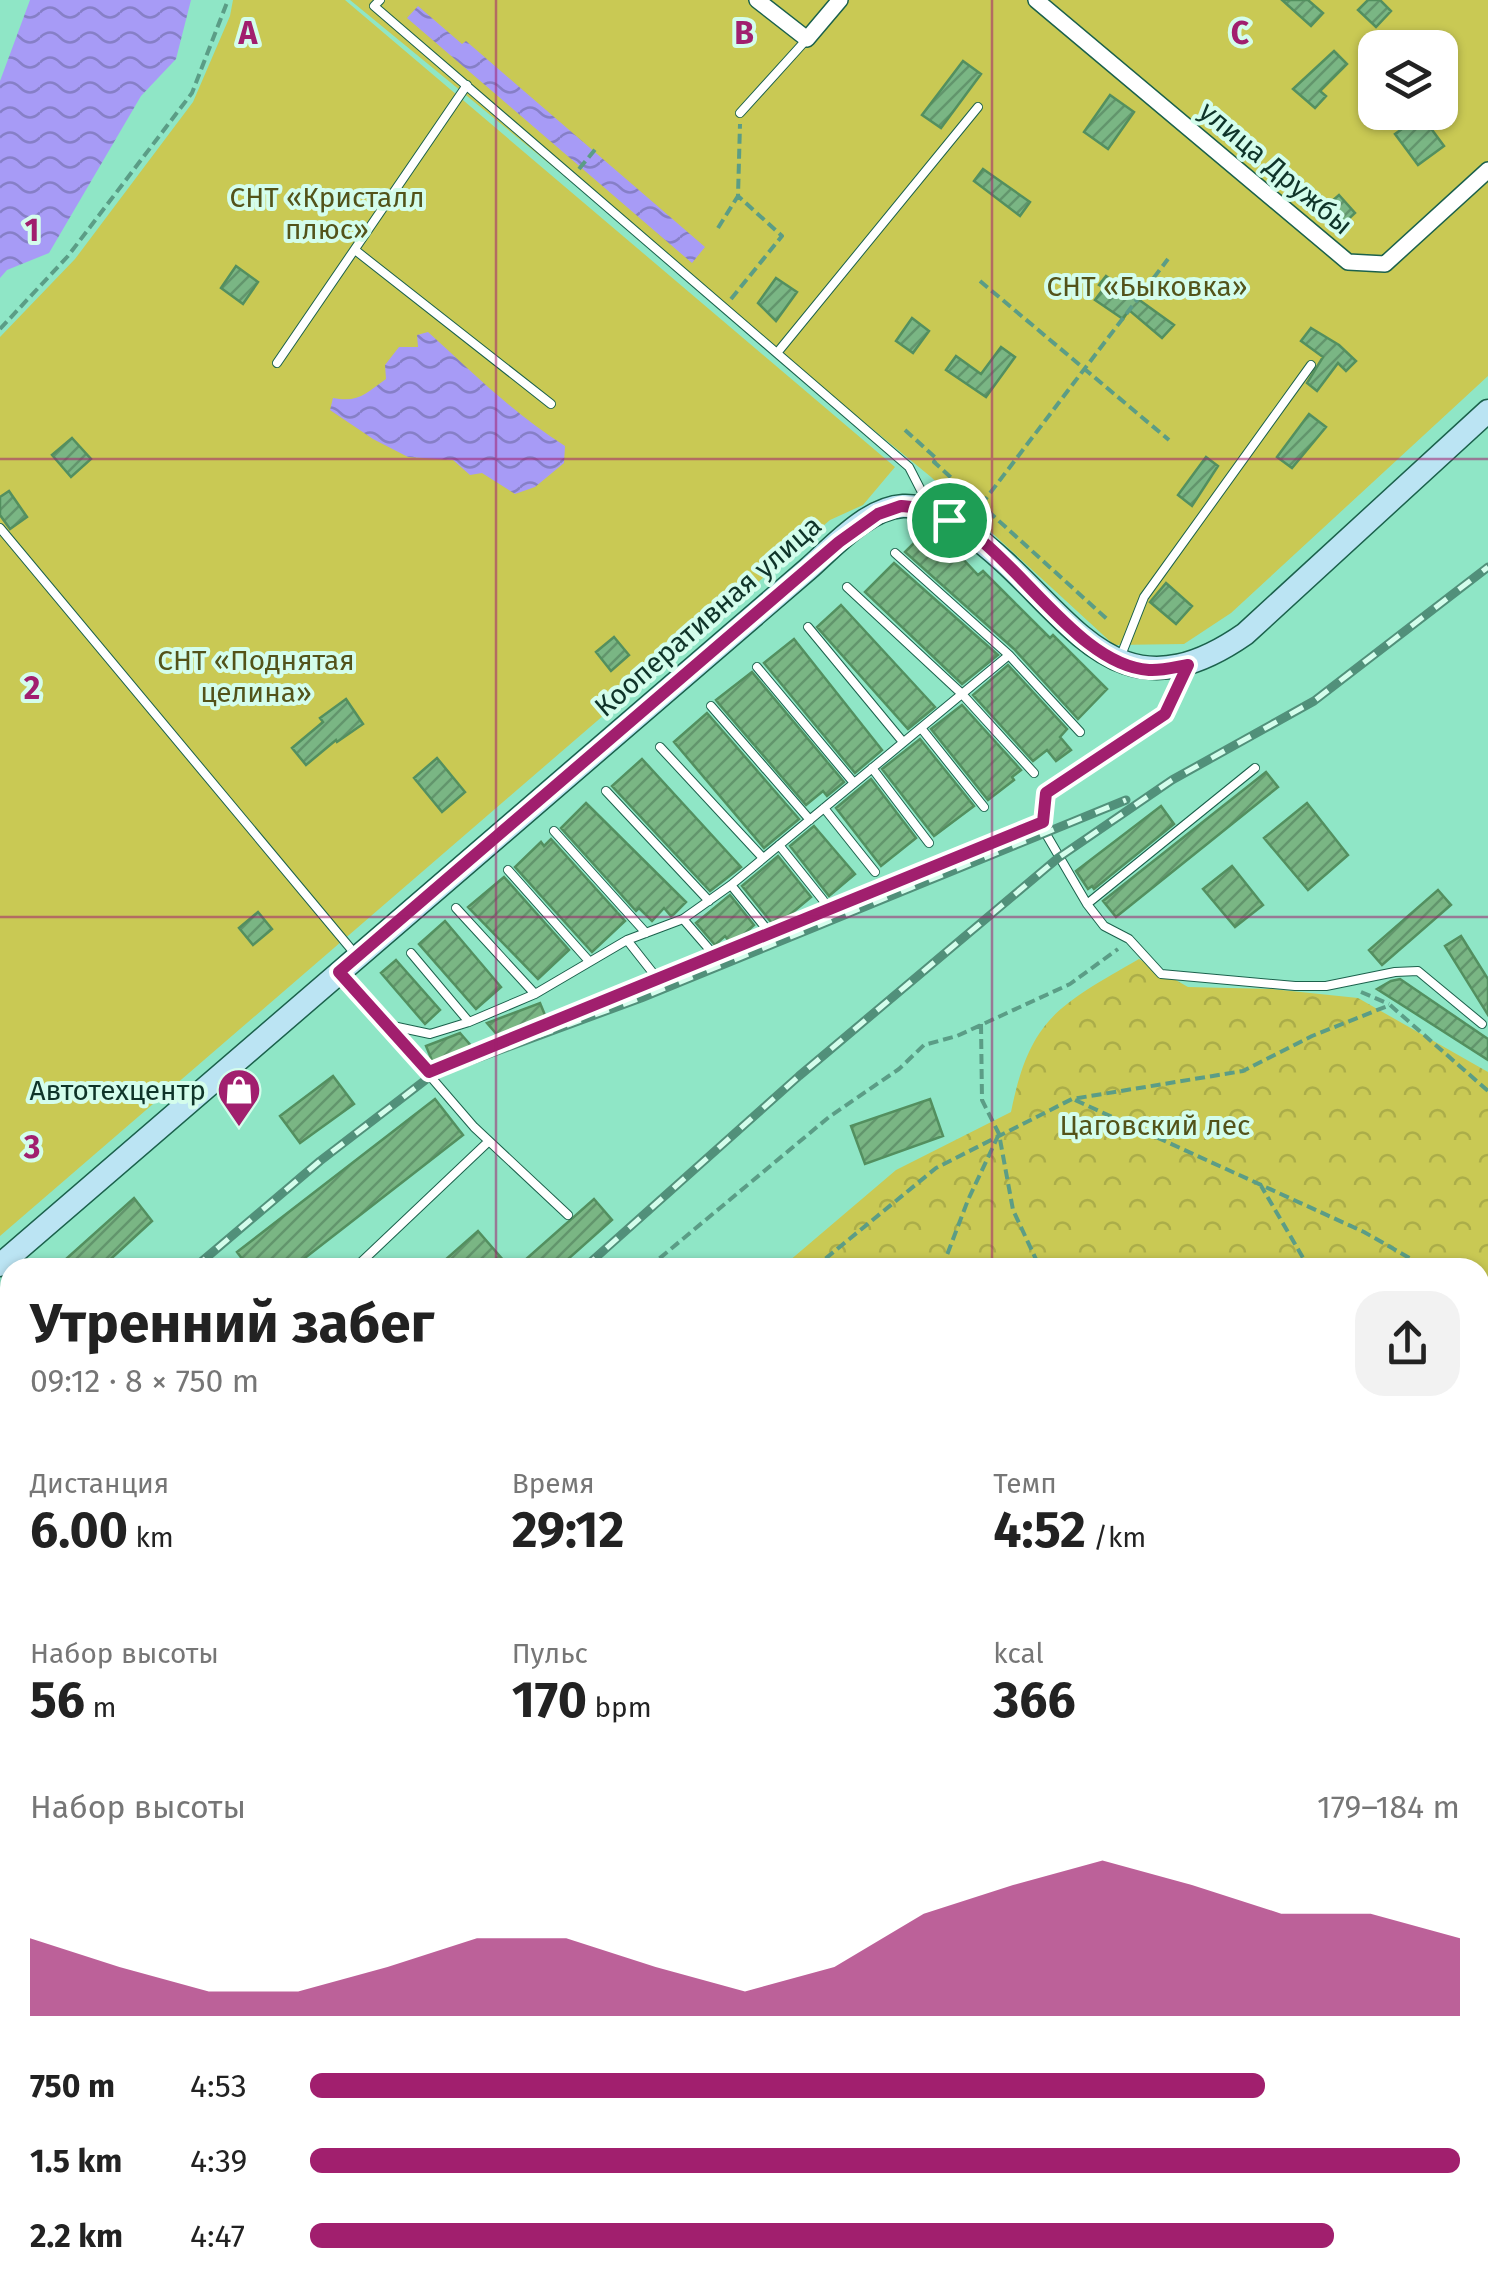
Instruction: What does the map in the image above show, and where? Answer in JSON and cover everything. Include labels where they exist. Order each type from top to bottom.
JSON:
[{"type":"main road","points":[[932,510],[986,544],[1091,645],[1118,662],[1149,670],[1188,665],[1216,654],[1246,634],[1488,411]]},
{"type":"main road","name":"Кооперативная улица","points":[[8,1258],[859,526],[901,506],[932,510]]},
{"type":"street","points":[[758,0],[807,39],[840,0]]},
{"type":"street","name":"улица Дружбы","points":[[1036,0],[1348,262],[1385,264],[1488,170]]},
{"type":"lane","points":[[380,0],[374,6],[909,467],[932,510]]},
{"type":"lane","points":[[740,112],[807,39]]},
{"type":"lane","points":[[277,363],[467,84]]},
{"type":"lane","points":[[777,353],[978,107]]},
{"type":"lane","points":[[355,250],[551,404]]},
{"type":"lane","points":[[1118,662],[1144,597],[1311,364]]},
{"type":"lane","points":[[0,528],[348,964],[388,1025],[489,1141],[568,1214]]},
{"type":"lane","points":[[895,553],[1009,655],[1080,732]]},
{"type":"lane","points":[[847,587],[962,694],[1034,774]]},
{"type":"lane","points":[[808,627],[904,742]]},
{"type":"lane","points":[[388,1025],[430,1034],[469,1022],[535,994],[626,940],[683,919],[731,884],[1009,655]]},
{"type":"lane","points":[[1188,665],[1165,714],[1046,793],[1046,834],[1104,926],[1129,939],[1161,974],[1295,986],[1343,985],[1394,972],[1418,971],[1482,1024]]},
{"type":"lane","points":[[758,667],[854,783]]},
{"type":"lane","points":[[711,706],[810,820]]},
{"type":"lane","points":[[921,728],[984,807]]},
{"type":"lane","points":[[660,747],[763,858]]},
{"type":"lane","points":[[872,768],[929,843]]},
{"type":"lane","points":[[1087,904],[1254,768]]},
{"type":"lane","points":[[606,791],[709,901]]},
{"type":"lane","points":[[824,808],[875,872]]},
{"type":"lane","points":[[554,831],[646,933]]},
{"type":"lane","points":[[779,845],[823,900]]},
{"type":"lane","points":[[508,870],[588,960]]},
{"type":"lane","points":[[731,884],[765,927]]},
{"type":"lane","points":[[456,908],[535,994]]},
{"type":"lane","points":[[683,919],[709,949]]},
{"type":"lane","points":[[626,940],[653,973]]},
{"type":"lane","points":[[412,952],[469,1022]]},
{"type":"lane","points":[[366,1258],[489,1141]]},
{"type":"path","points":[[0,329],[68,256],[192,94],[228,0]]},
{"type":"path","points":[[718,228],[738,196],[740,112]]},
{"type":"path","points":[[580,169],[598,146]]},
{"type":"path","points":[[724,308],[782,236],[738,196]]},
{"type":"path","points":[[981,505],[1168,259]]},
{"type":"path","points":[[980,281],[1169,440]]},
{"type":"path","points":[[905,430],[937,459],[930,468]]},
{"type":"path","points":[[934,462],[1108,620]]},
{"type":"path","points":[[664,976],[1043,822]]},
{"type":"path","points":[[660,1258],[829,1117],[900,1069],[924,1045],[957,1036],[1070,984],[1129,939]]},
{"type":"path","points":[[429,1072],[646,984]]},
{"type":"path","points":[[1343,985],[1390,1005],[1488,1091]]},
{"type":"path","points":[[826,1258],[936,1168],[1072,1099],[1243,1071],[1312,1036],[1390,1005]]},
{"type":"path","points":[[981,1024],[982,1100],[999,1134],[1013,1210],[1035,1258]]},
{"type":"path","points":[[1072,1099],[1364,1232],[1410,1258]]},
{"type":"path","points":[[946,1258],[999,1134]]},
{"type":"path","points":[[1260,1184],[1303,1258]]},
{"type":"green space","name":"СНТ «Поднятая целина»","points":[[233,0],[345,0],[895,467],[863,505],[830,520],[0,1236],[0,337],[75,259],[193,102],[230,16]]},
{"type":"green space","name":"СНТ «Быковка»","points":[[350,0],[1488,0],[1488,376],[1231,613],[1184,644],[1114,645],[931,477]]},
{"type":"green space","name":"Цаговский лес","points":[[1139,959],[1188,987],[1272,989],[1358,998],[1488,1072],[1488,1258],[793,1258],[896,1170],[1011,1112],[1028,1054],[1039,1034],[1052,1017],[1088,989]]},
{"type":"water","points":[[30,0],[191,0],[176,59],[141,96],[49,253],[7,270],[0,278],[0,81]]},
{"type":"water","points":[[418,6],[462,44],[466,41],[705,247],[692,263],[407,18]]},
{"type":"water","points":[[428,332],[511,407],[565,446],[564,463],[535,487],[515,494],[482,473],[470,475],[453,460],[408,457],[330,410],[333,398],[356,398],[386,379],[385,365],[399,347],[418,347],[417,335]]},
{"type":"building","points":[[1282,0],[1308,0],[1323,13],[1311,26]]},
{"type":"building","points":[[1368,0],[1380,0],[1391,11],[1376,27],[1358,10]]},
{"type":"building","points":[[1334,51],[1347,64],[1320,91],[1326,96],[1315,108],[1293,89]]},
{"type":"building","points":[[963,61],[981,74],[941,128],[922,115]]},
{"type":"building","points":[[1110,95],[1134,112],[1108,149],[1084,132]]},
{"type":"building","points":[[1400,130],[1432,130],[1444,146],[1418,165],[1395,134]]},
{"type":"building","points":[[983,169],[1030,202],[1020,216],[974,181]]},
{"type":"building","points":[[1339,195],[1355,213],[1339,228],[1323,209]]},
{"type":"building","points":[[236,266],[258,282],[243,304],[221,288]]},
{"type":"building","points":[[1106,276],[1174,325],[1162,338],[1129,310],[1123,319],[1095,300],[1104,288],[1099,285]]},
{"type":"building","points":[[776,278],[797,292],[776,321],[758,303]]},
{"type":"building","points":[[912,318],[929,331],[913,353],[896,341]]},
{"type":"building","points":[[1311,328],[1356,361],[1346,371],[1338,363],[1317,391],[1307,383],[1323,357],[1301,341]]},
{"type":"building","points":[[1001,347],[1015,357],[986,397],[946,370],[956,356],[981,374]]},
{"type":"building","points":[[1309,414],[1326,427],[1292,468],[1277,457]]},
{"type":"building","points":[[72,438],[91,459],[71,477],[52,455]]},
{"type":"building","points":[[1206,457],[1218,466],[1192,506],[1178,495]]},
{"type":"building","points":[[9,491],[27,517],[10,529],[0,515],[0,497]]},
{"type":"building","points":[[928,529],[942,543],[945,540],[978,575],[983,571],[1107,689],[1078,719],[1014,649],[905,552]]},
{"type":"building","points":[[894,563],[998,655],[962,684],[865,592]]},
{"type":"building","points":[[1166,583],[1192,606],[1176,624],[1150,602]]},
{"type":"building","points":[[841,605],[935,707],[908,729],[817,627]]},
{"type":"building","points":[[614,637],[629,655],[611,671],[596,652]]},
{"type":"building","points":[[794,639],[882,750],[855,773],[764,663]]},
{"type":"building","points":[[1008,665],[1067,729],[1060,737],[1071,750],[1056,761],[1047,750],[1033,761],[973,695]]},
{"type":"building","points":[[752,672],[844,782],[827,796],[823,791],[806,805],[716,700]]},
{"type":"building","points":[[346,699],[363,724],[306,765],[292,748],[323,722],[320,718]]},
{"type":"building","points":[[962,705],[1021,770],[988,800],[931,729]]},
{"type":"building","points":[[707,713],[799,819],[764,848],[674,742]]},
{"type":"building","points":[[920,739],[974,806],[934,836],[882,769]]},
{"type":"building","points":[[437,758],[465,792],[442,812],[414,778]]},
{"type":"building","points":[[642,759],[741,867],[710,891],[612,786]]},
{"type":"building","points":[[1266,772],[1278,787],[1116,917],[1103,901]]},
{"type":"building","points":[[871,779],[916,838],[881,866],[836,808]]},
{"type":"building","points":[[586,803],[686,902],[674,914],[671,916],[664,908],[652,921],[639,908],[636,911],[561,828]]},
{"type":"building","points":[[1307,803],[1348,855],[1308,890],[1264,838]]},
{"type":"building","points":[[1161,806],[1174,824],[1094,889],[1088,889],[1076,871]]},
{"type":"building","points":[[814,826],[855,874],[829,896],[790,846]]},
{"type":"building","points":[[551,839],[625,921],[592,952],[515,867],[541,842],[544,846]]},
{"type":"building","points":[[778,856],[811,897],[775,927],[742,886]]},
{"type":"building","points":[[1232,866],[1263,905],[1235,927],[1203,889]]},
{"type":"building","points":[[504,877],[569,950],[538,979],[468,907]]},
{"type":"building","points":[[1438,890],[1451,905],[1382,965],[1369,950]]},
{"type":"building","points":[[730,895],[754,925],[732,945],[725,936],[715,945],[696,923]]},
{"type":"building","points":[[258,912],[272,929],[253,945],[239,928]]},
{"type":"building","points":[[445,921],[501,987],[476,1009],[419,944]]},
{"type":"building","points":[[1461,936],[1488,979],[1488,1015],[1445,946]]},
{"type":"building","points":[[396,960],[440,1010],[425,1024],[381,973]]},
{"type":"building","points":[[1400,979],[1488,1039],[1488,1060],[1377,989]]},
{"type":"building","points":[[540,1003],[547,1020],[500,1038],[487,1023]]},
{"type":"building","points":[[460,1033],[473,1048],[433,1063],[426,1046]]},
{"type":"building","points":[[333,1076],[354,1104],[300,1143],[280,1116]]},
{"type":"building","points":[[435,1099],[463,1135],[305,1258],[242,1258],[237,1252]]},
{"type":"building","points":[[930,1099],[943,1136],[865,1164],[851,1126]]},
{"type":"building","points":[[134,1198],[152,1221],[112,1258],[67,1258]]},
{"type":"building","points":[[594,1199],[612,1220],[569,1258],[527,1258]]},
{"type":"building","points":[[478,1231],[501,1258],[447,1258]]},
{"type":"railway","points":[[595,1258],[799,1076],[1058,858],[1172,780],[1314,701],[1488,567]]},
{"type":"railway","points":[[206,1258],[320,1161],[432,1075],[641,998],[1126,800]]},
{"type":"place","name":"Автотехцентр","points":[[239,1128]]},
{"type":"route","points":[[901,506],[932,510],[949,520],[986,544],[1091,645],[1118,662],[1149,670],[1188,665],[1165,714],[1046,793],[1043,822],[429,1072],[339,972],[859,526],[901,506]]},
{"type":"park label","name":"СНТ «Кристалл плюс»","points":[[327,213]]}]
